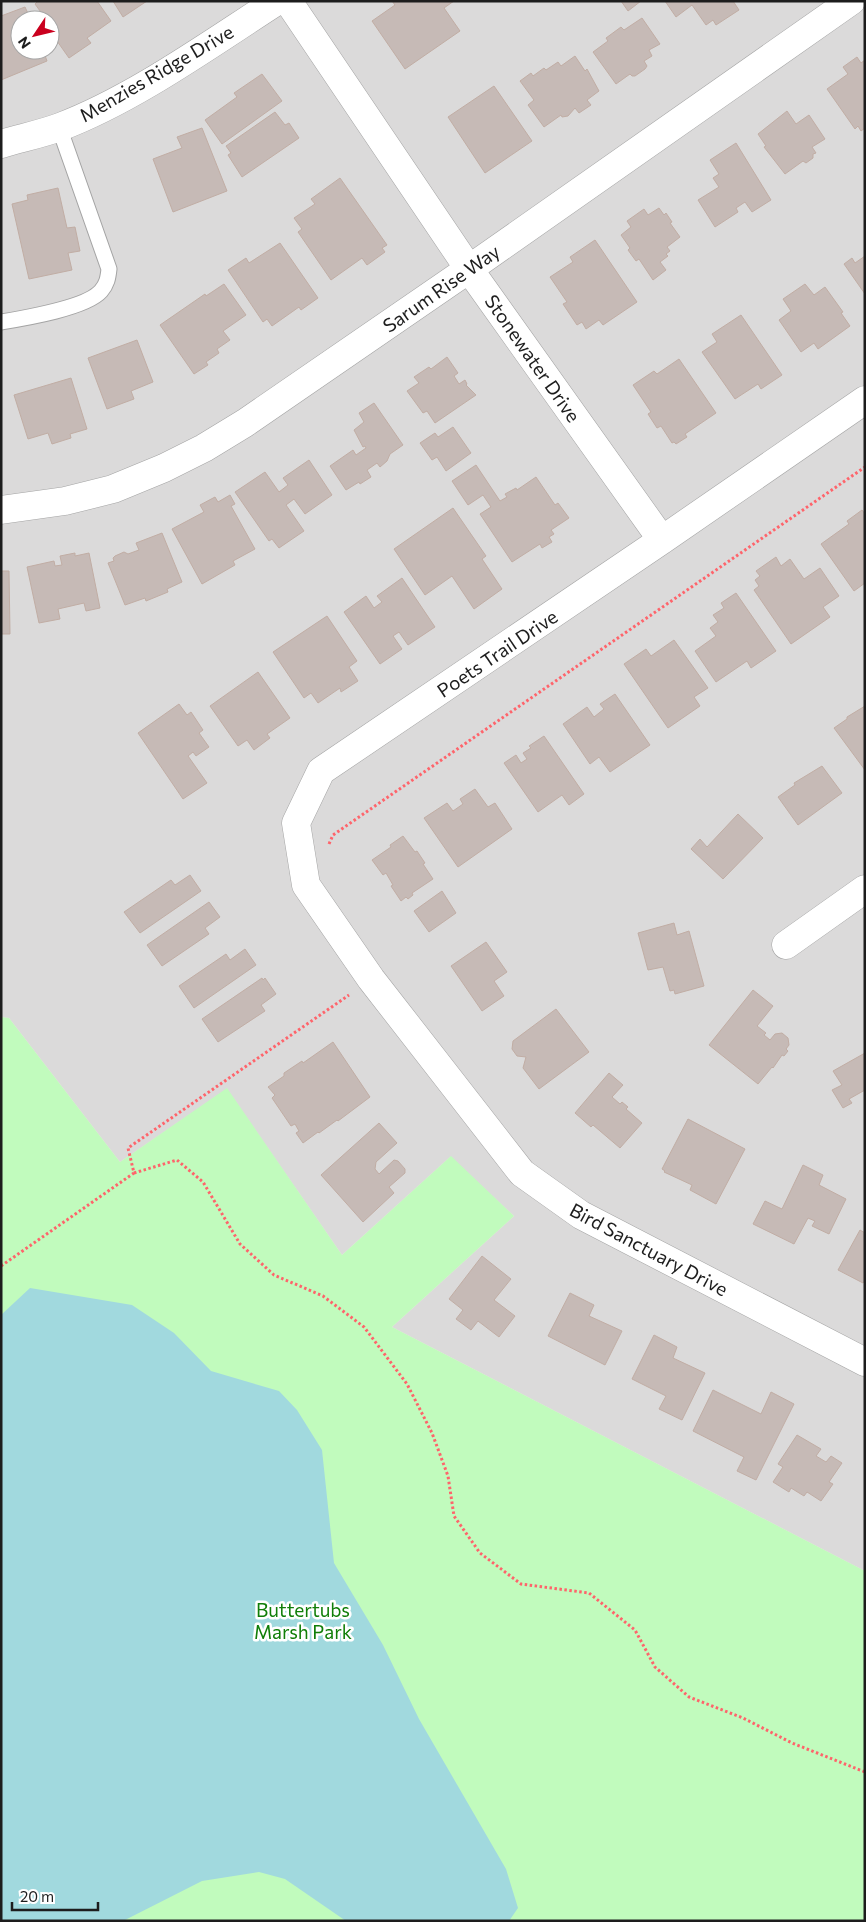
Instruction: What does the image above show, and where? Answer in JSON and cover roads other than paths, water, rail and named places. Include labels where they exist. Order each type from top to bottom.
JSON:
[{"type":"street","name":"Menzies Ridge Drive","points":[[1,144],[59,127],[100,109],[159,76],[278,1]]},
{"type":"street","name":"Stonewater Drive","points":[[288,1],[469,269],[662,540]]},
{"type":"street","name":"Sarum Rise Way","points":[[1,510],[65,501],[113,489],[164,468],[204,448],[245,423],[469,269],[851,1]]},
{"type":"street","name":"Poets Trail Drive","points":[[371,979],[306,885],[296,823],[321,771],[865,400]]},
{"type":"street","points":[[786,945],[865,889]]},
{"type":"street","name":"Bird Sanctuary Drive","points":[[371,979],[522,1173],[581,1215],[865,1362]]},
{"type":"lane","points":[[1,322],[32,317],[81,303],[97,294],[108,281],[108,269],[59,127]]},
{"type":"water","points":[[30,1288],[132,1305],[174,1333],[211,1371],[279,1391],[297,1410],[322,1450],[334,1563],[383,1645],[419,1719],[506,1869],[518,1908],[509,1921],[346,1921],[285,1879],[259,1872],[202,1881],[123,1921],[1,1921],[1,1315]]},
{"type":"park label","name":"Buttertubs Marsh Park","points":[[303,1620]]}]
